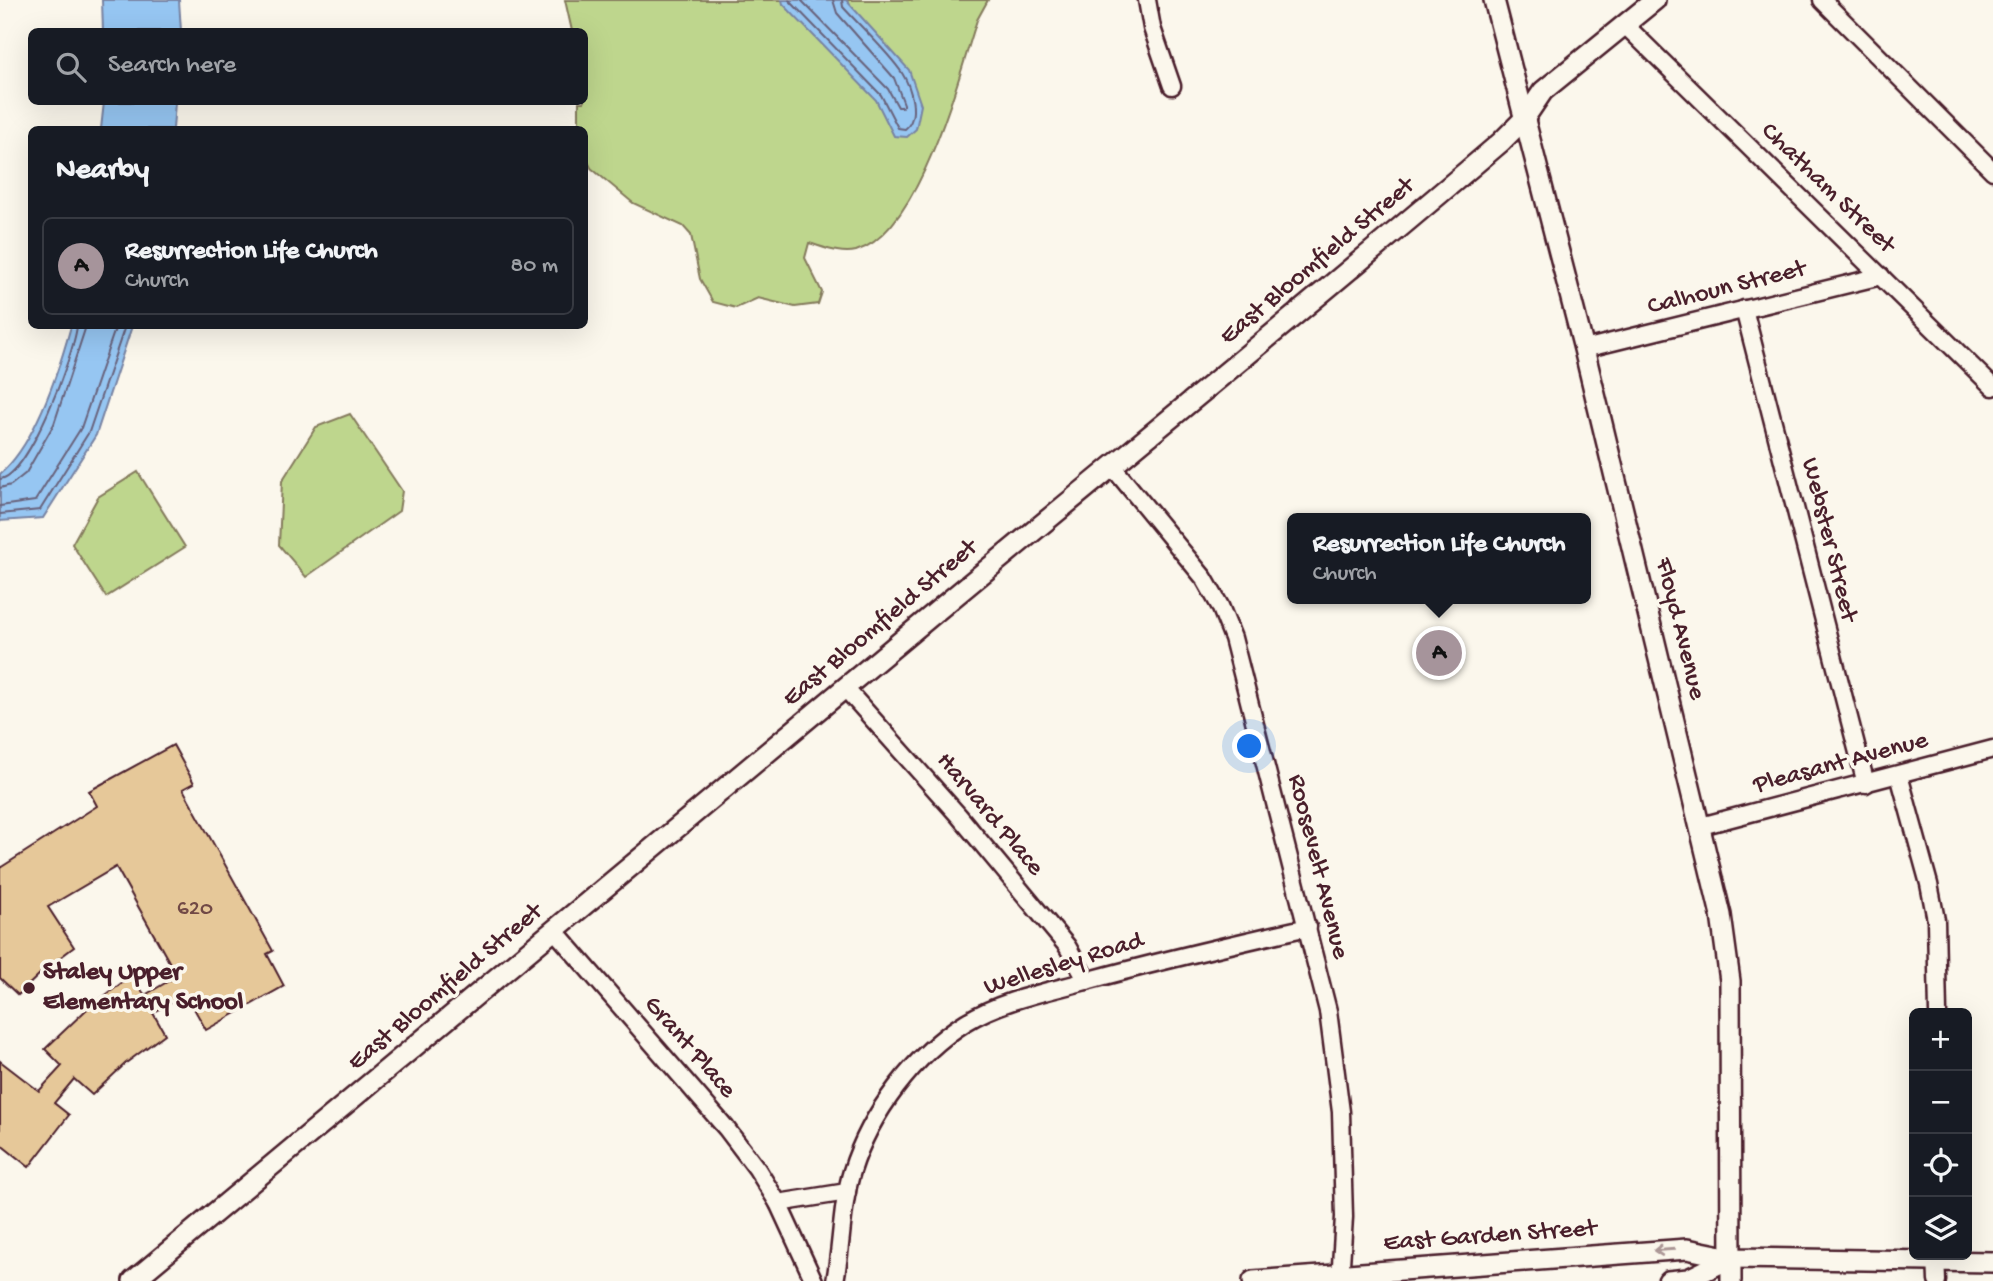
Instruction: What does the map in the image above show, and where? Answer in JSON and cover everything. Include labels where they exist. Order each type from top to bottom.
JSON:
[{"type":"street","points":[[1147,0],[1152,28],[1172,86]]},
{"type":"street","name":"Floyd Avenue","points":[[1494,0],[1584,349],[1721,915],[1730,981],[1731,1281]]},
{"type":"street","name":"East Bloomfield Street","points":[[133,1281],[1112,466],[1318,298],[1501,142],[1524,119],[1543,91],[1655,0]]},
{"type":"street","points":[[1822,0],[1993,171]]},
{"type":"street","name":"Chatham Street","points":[[1625,25],[1993,387]]},
{"type":"street","name":"Calhoun Street","points":[[1584,349],[1881,276]]},
{"type":"street","name":"Webster Street","points":[[1744,309],[1866,784]]},
{"type":"street","name":"Roosevelt Avenue","points":[[1112,466],[1203,579],[1220,606],[1233,638],[1328,1011],[1341,1112],[1344,1217],[1341,1277]]},
{"type":"street","name":"Harvard Place","points":[[845,688],[959,816],[1067,946],[1087,981]]},
{"type":"street","name":"Pleasant Avenue","points":[[1701,826],[1993,749]]},
{"type":"street","points":[[1899,775],[1929,884],[1936,920],[1938,1008]]},
{"type":"street","name":"Wellesley Road","points":[[835,1281],[852,1169],[878,1114],[911,1069],[936,1044],[967,1021],[1015,1000],[1307,926]]},
{"type":"street","name":"Grant Place","points":[[555,931],[726,1128],[778,1203],[814,1281]]},
{"type":"street","points":[[778,1203],[847,1192]]},
{"type":"street","name":"East Garden Street","points":[[1253,1281],[1341,1277],[1687,1249],[1731,1258],[1937,1266],[1993,1262]]},
{"type":"street","name":"East Garden Street","points":[[1668,1281],[1688,1279],[1731,1258]]},
{"type":"green space","points":[[565,0],[988,0],[977,20],[933,150],[899,215],[879,238],[856,251],[838,251],[809,243],[805,258],[822,292],[818,304],[795,307],[758,298],[736,308],[713,302],[700,279],[691,235],[683,226],[633,203],[591,168],[588,162],[588,126],[579,126],[579,105],[588,105],[588,28],[571,28]]},
{"type":"green space","points":[[350,414],[402,491],[399,511],[306,577],[279,545],[282,481],[316,427]]},
{"type":"green space","points":[[138,472],[185,547],[106,597],[72,544],[98,497]]},
{"type":"water","points":[[102,0],[179,0],[181,28],[103,28]]},
{"type":"water","points":[[782,0],[846,0],[909,70],[921,105],[916,129],[907,137],[894,136],[876,100]]},
{"type":"water","points":[[104,105],[175,105],[173,126],[101,126]]},
{"type":"water","points":[[70,329],[131,329],[96,435],[43,518],[0,521],[0,474],[13,461],[35,426]]},
{"type":"building","points":[[173,745],[194,783],[183,789],[273,951],[267,954],[284,986],[206,1030],[186,994],[153,1013],[165,1034],[126,1063],[92,1095],[74,1079],[54,1103],[69,1115],[29,1167],[0,1144],[0,1061],[39,1091],[62,1066],[45,1049],[86,1010],[131,976],[145,995],[177,976],[116,867],[48,907],[74,947],[45,969],[18,995],[0,978],[0,868],[97,806],[89,791]]},
{"type":"place","name":"Resurrection Life Church","points":[[1439,653]]},
{"type":"place","name":"Staley Upper Elementary School","points":[[29,988]]}]
